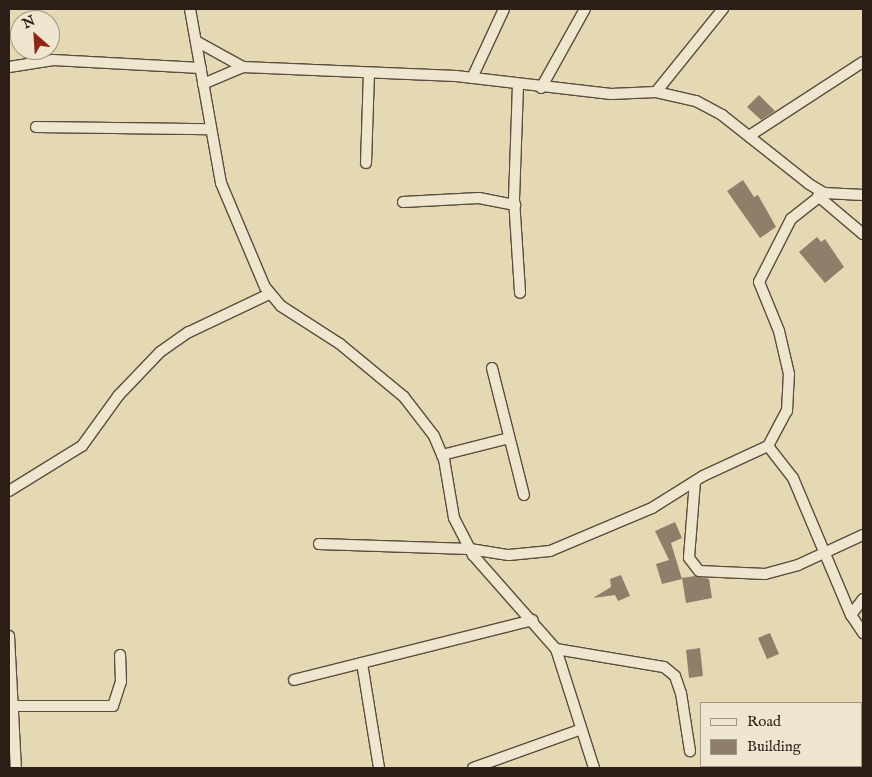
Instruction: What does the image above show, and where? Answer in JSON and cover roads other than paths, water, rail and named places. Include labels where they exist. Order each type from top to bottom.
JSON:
[{"type":"street","points":[[190,9],[211,129],[226,198],[269,294],[404,397],[442,455],[454,518],[470,549],[556,649],[579,730],[594,768]]},
{"type":"street","points":[[472,78],[504,9]]},
{"type":"street","points":[[541,88],[585,9]]},
{"type":"street","points":[[656,92],[723,9]]},
{"type":"street","points":[[196,41],[243,67]]},
{"type":"street","points":[[9,67],[53,60],[201,68]]},
{"type":"street","points":[[749,136],[863,62]]},
{"type":"street","points":[[203,84],[243,67],[472,78],[541,88],[612,94],[656,92],[696,101],[749,136],[821,194],[863,234]]},
{"type":"street","points":[[366,163],[369,73]]},
{"type":"street","points":[[518,85],[515,205],[520,292]]},
{"type":"street","points":[[36,127],[211,129]]},
{"type":"street","points":[[319,544],[470,549],[509,555],[550,551],[652,508],[695,481],[768,446],[787,411],[789,374],[779,331],[759,282],[791,219],[821,194],[863,196]]},
{"type":"street","points":[[403,202],[479,198],[515,205]]},
{"type":"street","points":[[9,491],[13,483],[82,446],[118,396],[160,352],[189,332],[269,294]]},
{"type":"street","points":[[492,368],[524,495]]},
{"type":"street","points":[[442,455],[510,438]]},
{"type":"street","points":[[768,446],[793,478],[850,614],[863,633]]},
{"type":"street","points":[[695,481],[689,558],[699,571],[765,574],[826,553],[863,535]]},
{"type":"street","points":[[850,614],[863,599]]},
{"type":"street","points":[[294,680],[533,620]]},
{"type":"street","points":[[9,636],[16,768]]},
{"type":"street","points":[[556,649],[664,667],[675,676],[681,693],[690,751]]},
{"type":"street","points":[[13,706],[113,706],[122,682],[120,655]]},
{"type":"street","points":[[362,663],[379,768]]},
{"type":"street","points":[[473,768],[579,730]]}]
